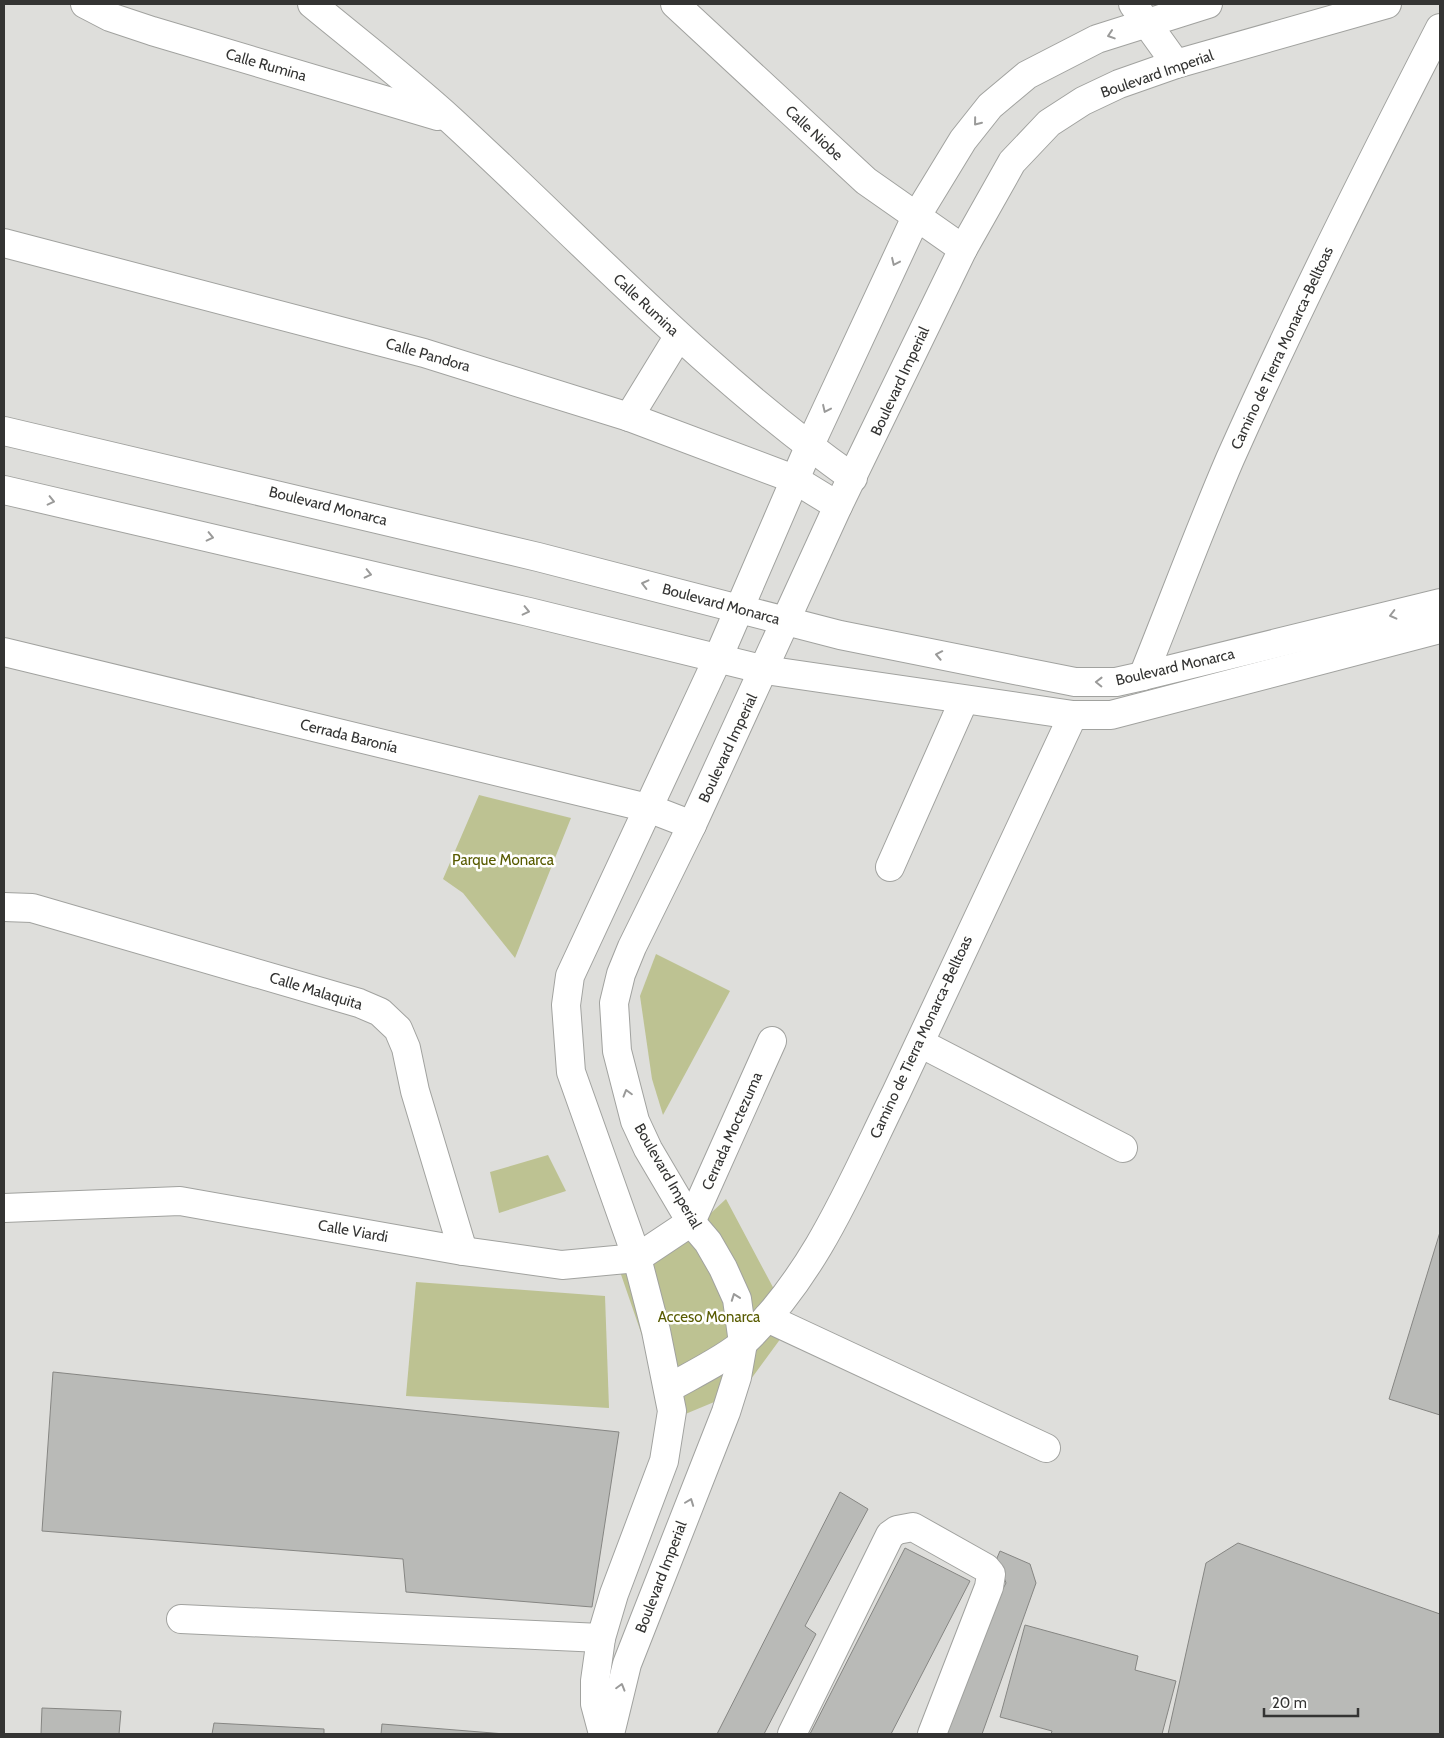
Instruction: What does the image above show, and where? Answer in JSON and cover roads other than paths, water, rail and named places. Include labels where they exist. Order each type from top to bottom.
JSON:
[{"type":"street","name":"Calle Rumina","points":[[85,4],[110,17],[152,31],[450,119]]},
{"type":"street","name":"Calle Rumina","points":[[312,4],[450,119],[678,337],[808,447],[853,478]]},
{"type":"street","name":"Calle Niobe","points":[[675,4],[866,181],[962,249]]},
{"type":"street","points":[[603,1734],[595,1704],[595,1681],[601,1638],[614,1594],[664,1461],[672,1418],[669,1388],[637,1258],[571,1072],[566,1005],[570,976],[718,658],[808,447],[916,217],[962,140],[990,106],[1027,75],[1097,39],[1141,13],[1208,4]]},
{"type":"street","name":"Boulevard Imperial","points":[[610,1734],[614,1708],[627,1664],[726,1412],[737,1377],[743,1343],[737,1299],[723,1268],[708,1242],[691,1222],[648,1149],[635,1121],[622,1074],[614,1026],[614,1003],[621,974],[765,670],[838,506],[962,249],[1012,162],[1049,123],[1083,101],[1119,84],[1176,64],[1387,4]]},
{"type":"street","points":[[1141,13],[1176,64]]},
{"type":"street","name":"Camino de Tierra Monarca-Belltoas","points":[[1143,676],[1230,459],[1344,216],[1440,28]]},
{"type":"street","name":"Calle Pandora","points":[[4,243],[424,353],[629,417],[794,479],[838,506]]},
{"type":"street","points":[[629,417],[678,337]]},
{"type":"street","name":"Boulevard Monarca","points":[[4,431],[347,511],[740,608],[849,637],[1076,682],[1116,682],[1440,603]]},
{"type":"street","name":"Boulevard Monarca","points":[[4,490],[529,612],[765,670],[1073,715],[1111,715],[1440,629]]},
{"type":"street","name":"Cerrada Baronía","points":[[4,652],[648,808],[692,825]]},
{"type":"street","points":[[890,867],[964,700]]},
{"type":"street","name":"Camino de Tierra Monarca-Belltoas","points":[[669,1388],[743,1343],[767,1318],[800,1276],[819,1245],[920,1043],[1073,715]]},
{"type":"street","name":"Calle Malaquita","points":[[4,907],[32,908],[359,1003],[380,1012],[398,1029],[406,1048],[415,1091],[463,1251]]},
{"type":"street","name":"Cerrada Moctezuma","points":[[691,1222],[772,1041]]},
{"type":"street","points":[[920,1043],[1123,1148]]},
{"type":"street","name":"Calle Viardi","points":[[4,1208],[180,1201],[463,1251],[562,1265],[637,1258],[691,1222]]},
{"type":"street","points":[[767,1318],[1046,1448]]},
{"type":"street","points":[[792,1734],[890,1536],[897,1530],[914,1527],[986,1568],[991,1574],[989,1587],[932,1734]]},
{"type":"street","points":[[180,1619],[601,1638]]},
{"type":"park label","name":"Parque Monarca","points":[[503,860]]},
{"type":"park label","name":"Acceso Monarca","points":[[709,1317]]}]
